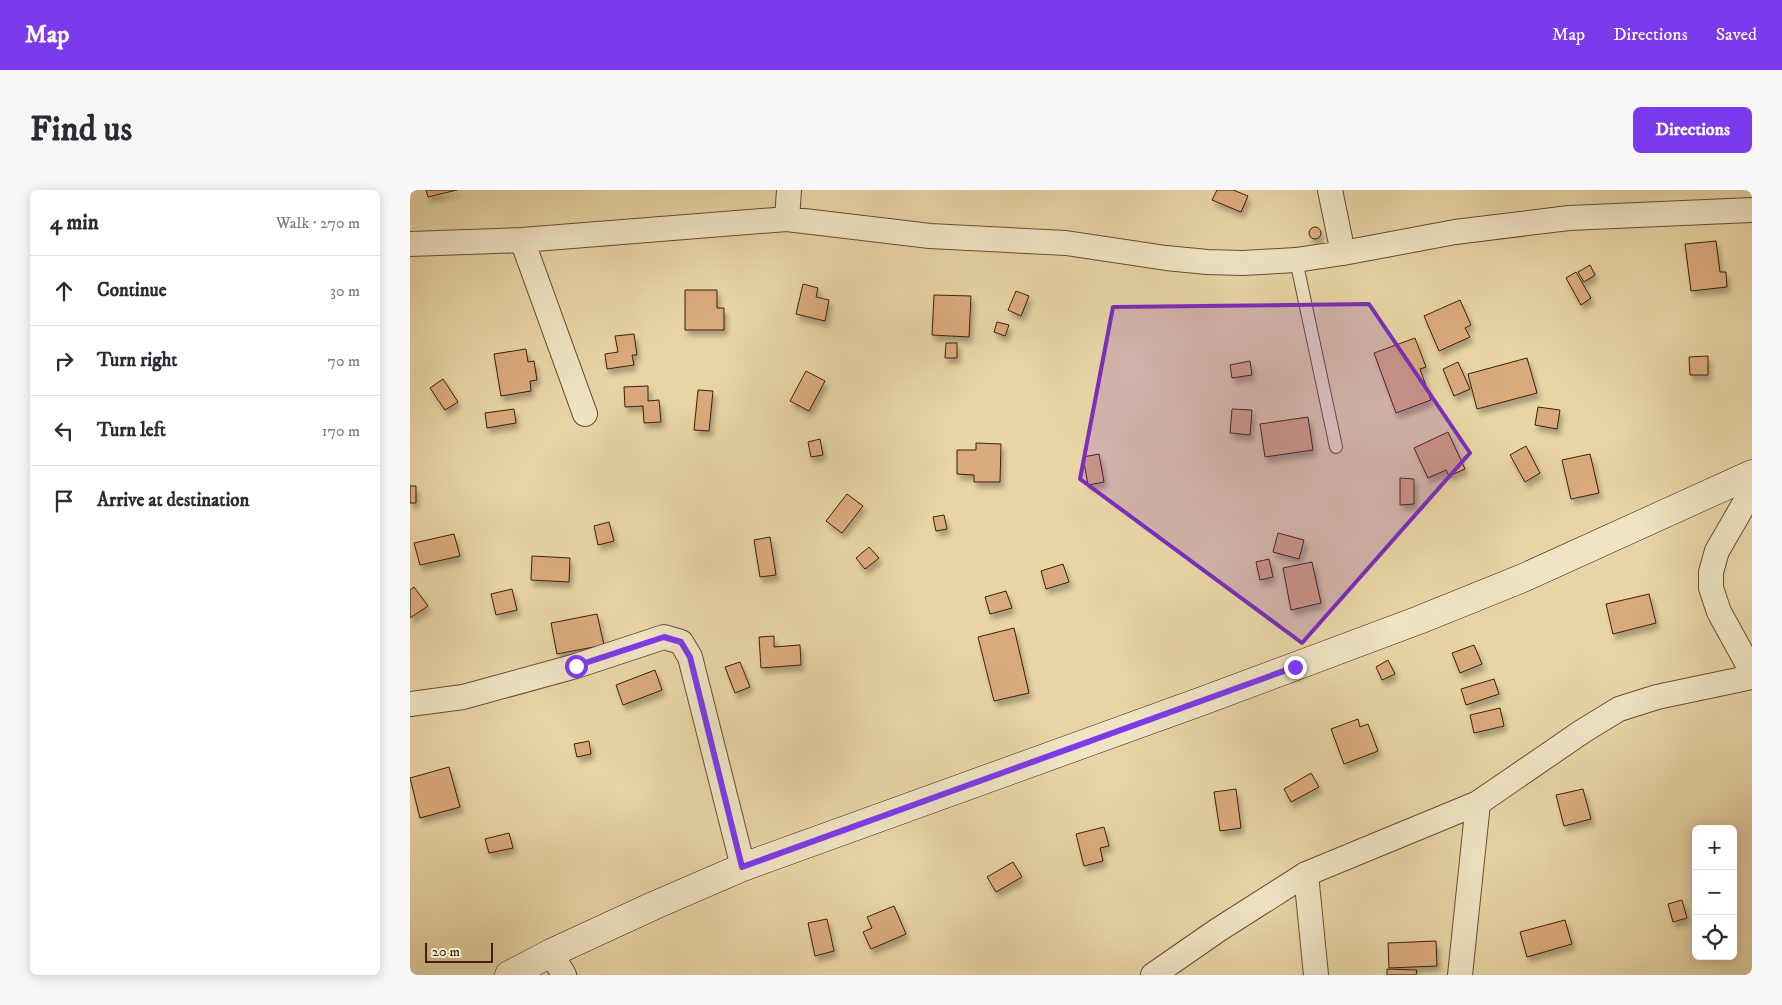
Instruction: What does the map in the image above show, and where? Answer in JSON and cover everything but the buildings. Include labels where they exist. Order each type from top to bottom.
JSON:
[{"type":"street","points":[[787,219],[789,190]]},
{"type":"street","points":[[1330,190],[1343,253]]},
{"type":"street","points":[[410,244],[522,240],[787,219],[930,236],[1066,243],[1166,258],[1243,263],[1296,260],[1454,232],[1569,218],[1752,210]]},
{"type":"street","points":[[522,240],[585,414]]},
{"type":"street","points":[[1748,489],[1717,551],[1711,572],[1711,588],[1719,612],[1752,672]]},
{"type":"street","points":[[509,975],[558,964],[653,906],[742,867],[1206,700],[1419,620],[1748,489]]},
{"type":"street","points":[[410,704],[463,698],[576,666],[664,637],[681,642],[690,657],[742,867]]},
{"type":"street","points":[[1153,975],[1218,930],[1306,874],[1478,803],[1583,730],[1619,708],[1657,696],[1752,678]]},
{"type":"street","points":[[1460,975],[1478,803]]},
{"type":"street","points":[[1306,874],[1316,975]]},
{"type":"lane","points":[[1296,260],[1336,447]]},
{"type":"highlighted area","points":[[1369,304],[1470,453],[1302,643],[1080,479],[1113,307]]},
{"type":"route","points":[[576,666],[664,637],[681,642],[690,657],[742,867],[1295,667]]}]
